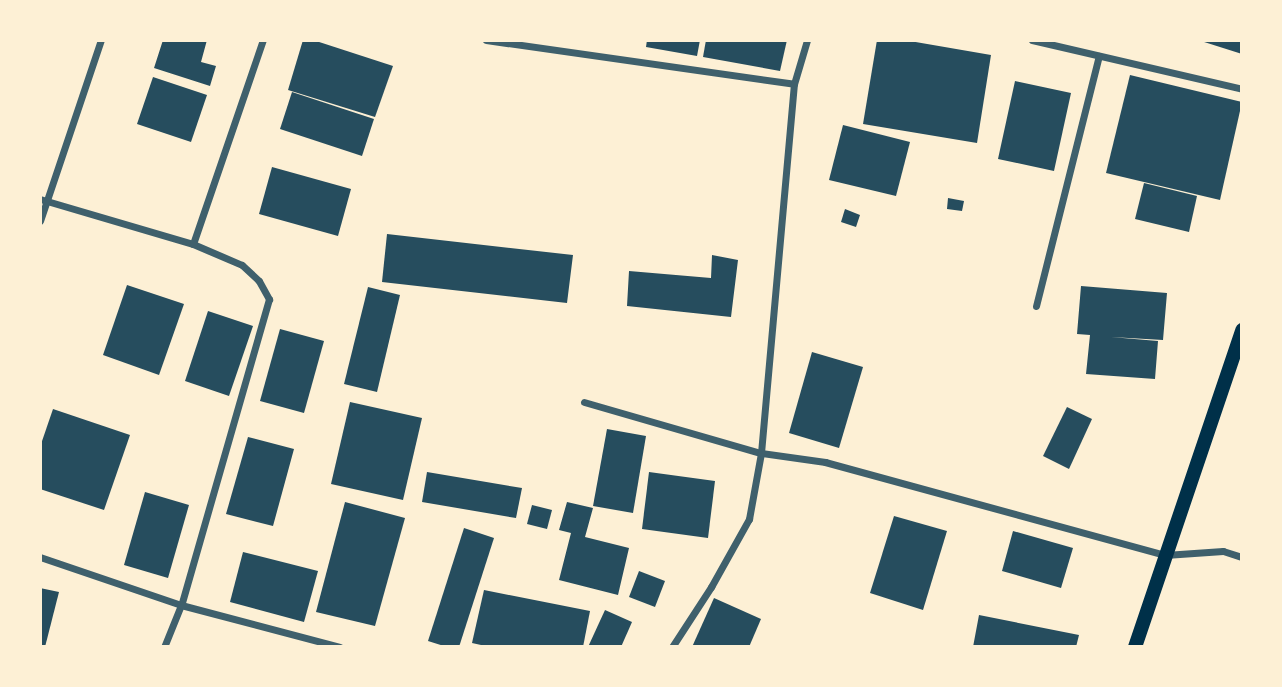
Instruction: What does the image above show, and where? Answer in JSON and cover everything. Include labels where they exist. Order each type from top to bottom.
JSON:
[{"type":"main road","points":[[1135,647],[1242,330]]},
{"type":"street","points":[[40,221],[43,200],[101,40]]},
{"type":"street","points":[[193,244],[263,40]]},
{"type":"street","points":[[486,40],[794,84]]},
{"type":"street","points":[[672,647],[711,587],[749,519],[761,453],[794,84],[807,40]]},
{"type":"street","points":[[1031,40],[1242,89]]},
{"type":"street","points":[[1036,306],[1100,56]]},
{"type":"street","points":[[43,200],[193,244],[242,265],[259,281],[269,299],[181,605],[164,647]]},
{"type":"street","points":[[584,402],[761,453],[825,462],[1165,555],[1223,551],[1242,557]]},
{"type":"street","points":[[40,557],[181,605],[340,647]]},
{"type":"building","points":[[163,40],[207,40],[201,62],[216,66],[210,86],[154,68]]},
{"type":"building","points":[[303,40],[313,40],[393,66],[375,117],[288,90]]},
{"type":"building","points":[[647,40],[700,40],[697,56],[646,47]]},
{"type":"building","points":[[706,40],[787,40],[780,71],[703,57]]},
{"type":"building","points":[[877,40],[904,40],[991,55],[977,143],[863,124]]},
{"type":"building","points":[[1242,40],[1242,54],[1201,41]]},
{"type":"building","points":[[1130,75],[1242,102],[1220,200],[1106,173]]},
{"type":"building","points":[[153,77],[207,95],[191,142],[137,124]]},
{"type":"building","points":[[1015,81],[1071,93],[1054,171],[998,159]]},
{"type":"building","points":[[292,92],[374,119],[362,156],[280,129]]},
{"type":"building","points":[[843,125],[910,142],[896,196],[829,180]]},
{"type":"building","points":[[272,167],[351,189],[338,236],[259,214]]},
{"type":"building","points":[[1144,183],[1197,196],[1189,232],[1135,219]]},
{"type":"building","points":[[948,198],[964,201],[962,211],[947,209]]},
{"type":"building","points":[[845,209],[860,215],[856,227],[841,222]]},
{"type":"building","points":[[387,234],[573,255],[567,303],[382,282]]},
{"type":"building","points":[[712,255],[738,260],[731,317],[627,306],[629,271],[711,278]]},
{"type":"building","points":[[127,285],[184,304],[159,375],[103,355]]},
{"type":"building","points":[[1081,286],[1167,293],[1163,340],[1111,337],[1158,341],[1155,379],[1086,374],[1090,335],[1077,334]]},
{"type":"building","points":[[368,287],[400,295],[377,392],[344,384]]},
{"type":"building","points":[[208,311],[253,326],[229,396],[185,381]]},
{"type":"building","points":[[280,329],[324,341],[304,413],[260,401]]},
{"type":"building","points":[[812,352],[863,367],[839,448],[789,433]]},
{"type":"building","points":[[350,402],[422,418],[403,500],[331,484]]},
{"type":"building","points":[[1067,407],[1092,419],[1069,469],[1043,456]]},
{"type":"building","points":[[53,409],[130,435],[104,510],[40,489],[40,447]]},
{"type":"building","points":[[607,429],[646,436],[633,513],[593,506]]},
{"type":"building","points":[[248,437],[294,449],[273,526],[226,514]]},
{"type":"building","points":[[427,472],[522,488],[516,518],[422,502]]},
{"type":"building","points":[[649,472],[715,481],[708,538],[642,529]]},
{"type":"building","points":[[145,492],[189,505],[168,578],[124,565]]},
{"type":"building","points":[[345,502],[405,518],[375,626],[316,612]]},
{"type":"building","points":[[567,502],[593,508],[585,537],[629,548],[618,595],[559,580],[571,533],[559,530]]},
{"type":"building","points":[[532,505],[552,510],[547,529],[527,524]]},
{"type":"building","points":[[894,516],[947,531],[923,610],[870,593]]},
{"type":"building","points":[[464,528],[494,538],[459,647],[447,647],[428,641]]},
{"type":"building","points":[[1013,531],[1073,548],[1061,588],[1002,571]]},
{"type":"building","points":[[243,552],[318,571],[304,622],[230,602]]},
{"type":"building","points":[[639,571],[665,581],[655,607],[629,597]]},
{"type":"building","points":[[40,588],[59,592],[45,647],[40,647]]},
{"type":"building","points":[[484,590],[590,611],[583,647],[490,647],[472,643]]},
{"type":"building","points":[[714,598],[761,619],[749,647],[692,647]]},
{"type":"building","points":[[605,610],[632,622],[621,647],[588,647]]},
{"type":"building","points":[[979,615],[1079,635],[1076,647],[973,647]]}]
